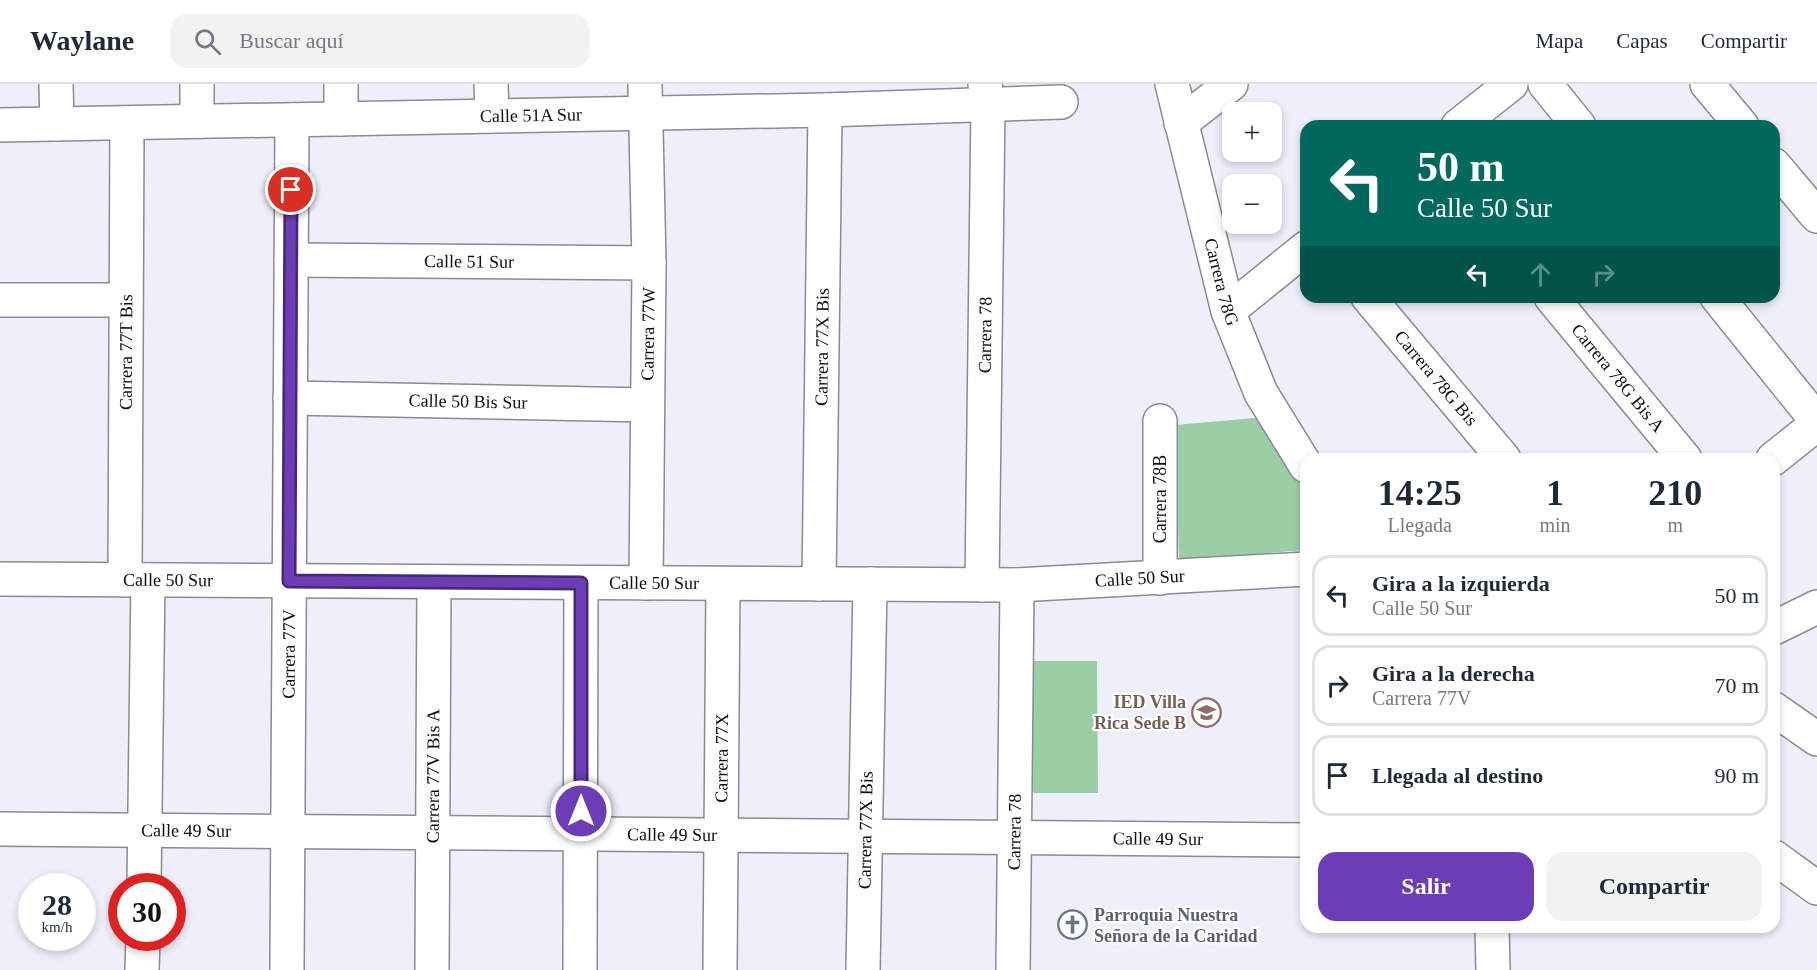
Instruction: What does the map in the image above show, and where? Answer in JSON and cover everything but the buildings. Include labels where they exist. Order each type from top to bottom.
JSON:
[{"type":"street","points":[[56,84],[57,124]]},
{"type":"street","points":[[196,84],[197,121]]},
{"type":"street","points":[[341,84],[341,119]]},
{"type":"street","points":[[491,84],[492,116]]},
{"type":"street","name":"Carrera 78G","points":[[1172,84],[1228,311],[1261,393],[1300,456]]},
{"type":"street","points":[[1181,123],[1231,84]]},
{"type":"street","points":[[1466,120],[1511,84]]},
{"type":"street","points":[[1545,84],[1573,120]]},
{"type":"street","points":[[1707,84],[1737,120]]},
{"type":"street","name":"Calle 51A Sur","points":[[0,125],[492,116],[645,99],[787,97],[825,110],[987,94],[1061,102]]},
{"type":"street","name":"Carrera 78","points":[[982,585],[987,94]]},
{"type":"street","name":"Carrera 77W","points":[[645,99],[649,263],[646,583]]},
{"type":"street","name":"Carrera 77X Bis","points":[[819,584],[825,110]]},
{"type":"street","name":"Carrera 77V","points":[[287,970],[292,120]]},
{"type":"street","name":"Carrera 77T Bis","points":[[127,123],[126,300],[145,830],[144,873]]},
{"type":"street","points":[[1780,172],[1817,216]]},
{"type":"street","points":[[1228,311],[1300,253]]},
{"type":"street","name":"Calle 51 Sur","points":[[291,260],[649,263]]},
{"type":"street","points":[[0,300],[126,300]]},
{"type":"street","name":"Carrera 78G Bis","points":[[1373,303],[1499,453]]},
{"type":"street","name":"Carrera 78G Bis A","points":[[1556,303],[1680,453]]},
{"type":"street","points":[[1722,303],[1817,422],[1780,453]]},
{"type":"street","name":"Calle 50 Bis Sur","points":[[290,398],[647,405]]},
{"type":"street","name":"Carrera 78B","points":[[1160,421],[1160,578]]},
{"type":"street","name":"Calle 50 Sur","points":[[0,579],[1017,585],[1300,569]]},
{"type":"street","name":"Carrera 77V Bis A","points":[[432,970],[434,582]]},
{"type":"street","points":[[580,970],[581,583]]},
{"type":"street","name":"Carrera 77X","points":[[720,970],[723,584]]},
{"type":"street","name":"Carrera 77X Bis","points":[[863,970],[870,584]]},
{"type":"street","name":"Carrera 78","points":[[1013,970],[1017,585]]},
{"type":"street","points":[[1780,625],[1817,607]]},
{"type":"street","points":[[1780,713],[1817,739]]},
{"type":"street","name":"Calle 49 Sur","points":[[0,829],[1300,840]]},
{"type":"street","points":[[1780,861],[1817,888]]},
{"type":"street","points":[[1492,933],[1493,970]]},
{"type":"street","points":[[142,970],[143,951]]},
{"type":"green space","points":[[1255,418],[1300,475],[1300,550],[1179,560],[1175,425]]},
{"type":"green space","points":[[1031,661],[1097,661],[1098,793],[1032,793]]},
{"type":"place","name":"IED Villa Rica Sede B","points":[[1207,712]]},
{"type":"place","name":"Parroquia Nuestra Señora de la Caridad","points":[[1073,925]]},
{"type":"route","points":[[291,190],[289,581],[581,583],[581,811]]}]
